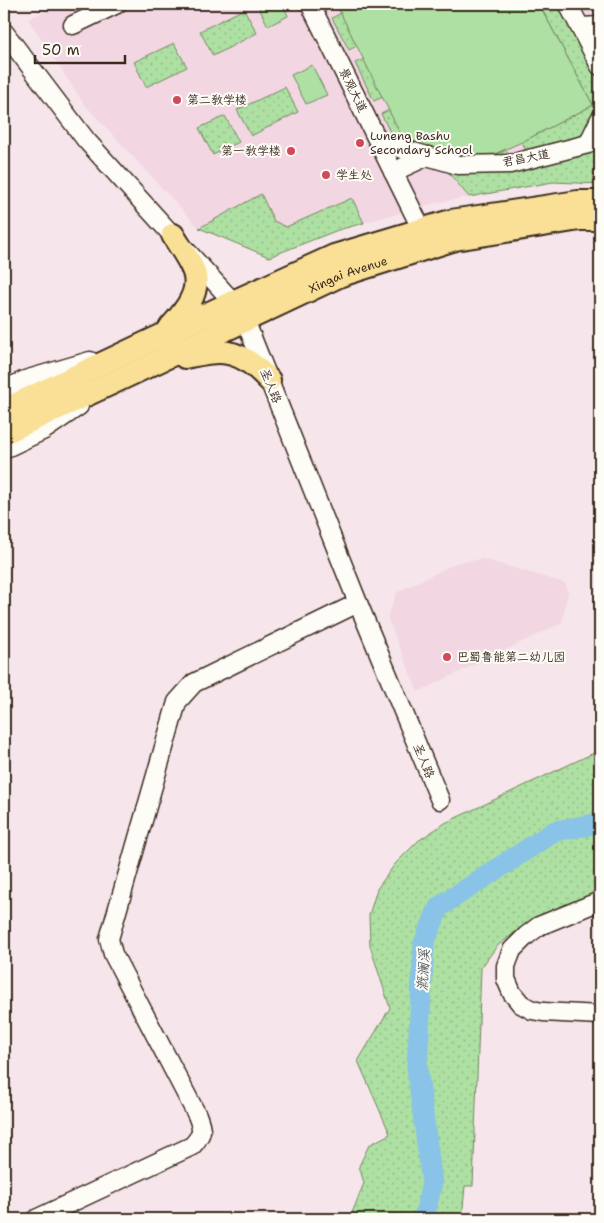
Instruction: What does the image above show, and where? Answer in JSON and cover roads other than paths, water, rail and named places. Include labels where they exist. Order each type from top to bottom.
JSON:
[{"type":"main road","name":"Xingai Avenue","points":[[4,410],[334,256],[451,221],[578,202],[600,202]]},
{"type":"main road","name":"Xingai Avenue","points":[[4,433],[341,275],[455,239],[580,219],[600,219]]},
{"type":"main road","points":[[165,334],[183,314],[196,285],[193,269],[172,235]]},
{"type":"main road","points":[[156,362],[213,352],[227,353],[243,358],[269,380]]},
{"type":"street","points":[[73,25],[117,4]]},
{"type":"street","name":"景观大道","points":[[310,4],[422,230]]},
{"type":"street","points":[[568,4],[600,66]]},
{"type":"street","points":[[580,27],[600,26]]},
{"type":"street","name":"圣人路","points":[[4,32],[86,140],[233,302],[245,320],[358,603],[440,800]]},
{"type":"street","name":"君昌大道","points":[[379,142],[458,165],[510,164],[588,144],[600,119]]},
{"type":"street","points":[[394,172],[428,156]]},
{"type":"street","name":"Xingai Avenue","points":[[4,390],[26,380],[134,348]]},
{"type":"street","name":"Xingai Avenue","points":[[4,449],[44,430],[112,383]]},
{"type":"street","points":[[36,1219],[192,1146],[200,1137],[202,1127],[197,1115],[113,954],[109,939],[177,702],[194,683],[358,603]]},
{"type":"street","points":[[600,901],[540,926],[526,936],[512,950],[506,966],[506,979],[512,993],[521,1004],[532,1010],[600,1015]]},
{"type":"waterway","name":"溉澜溪","points":[[424,1219],[432,1183],[417,1067],[424,943],[439,907],[555,831],[600,823]]},
{"type":"place","name":"第二教学楼","points":[[177,100]]},
{"type":"place","name":"Luneng Bashu Secondary School","points":[[360,143]]},
{"type":"place","name":"第一教学楼","points":[[291,151]]},
{"type":"place","name":"学生处","points":[[326,175]]},
{"type":"place","name":"巴蜀鲁能第二幼儿园","points":[[447,657]]}]
